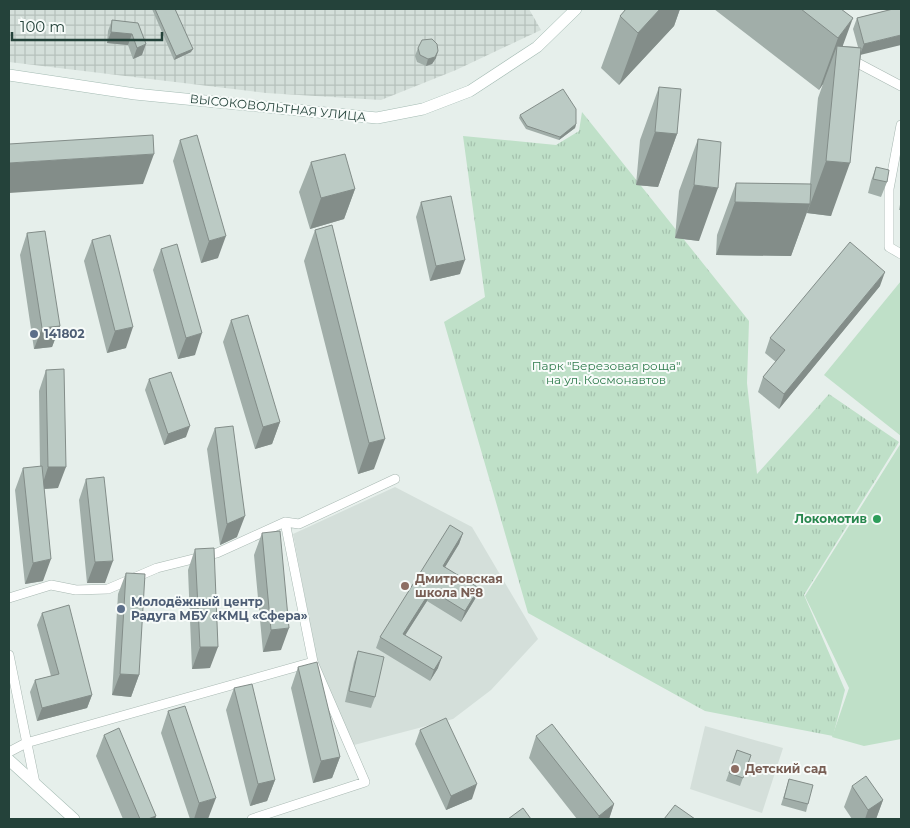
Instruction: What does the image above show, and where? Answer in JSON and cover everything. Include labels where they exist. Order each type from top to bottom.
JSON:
[{"type":"main road","name":"ВЫСОКОВОЛЬТНАЯ УЛИЦА","points":[[9,75],[135,94],[377,118],[423,109],[470,91],[537,47],[576,9]]},
{"type":"main road","points":[[9,760],[74,819]]},
{"type":"street","points":[[839,51],[855,63],[901,86]]},
{"type":"street","points":[[901,126],[889,190],[888,247],[901,254]]},
{"type":"street","points":[[9,598],[51,585],[76,590],[108,589],[157,568],[217,553],[285,522],[299,524],[395,479]]},
{"type":"street","points":[[252,819],[365,782],[313,662],[285,522]]},
{"type":"street","points":[[9,655],[35,783]]},
{"type":"street","points":[[9,752],[26,743],[313,662]]},
{"type":"shaded area","points":[[9,9],[529,9],[541,30],[456,70],[381,100],[266,93],[9,62]]},
{"type":"shaded area","name":"Дмитровская школа №8","points":[[395,487],[472,527],[538,639],[491,690],[453,719],[354,745],[331,702],[318,666],[293,534]]},
{"type":"shaded area","name":"Детский сад","points":[[705,726],[783,748],[762,813],[690,789]]},
{"type":"green space","name":"Парк \"Березовая роща\" на ул. Космонавтов","points":[[582,112],[749,321],[747,383],[757,474],[829,394],[899,442],[804,595],[845,690],[833,736],[705,711],[528,613],[444,322],[485,297],[463,136],[556,145],[579,131]]},
{"type":"green space","points":[[901,281],[901,436],[824,375]]},
{"type":"green space","name":"Локомотив","points":[[901,443],[901,739],[864,746],[832,737],[849,688],[805,596]]},
{"type":"building","points":[[155,9],[175,9],[193,49],[176,56]]},
{"type":"building","points":[[626,9],[660,9],[638,33],[620,16]]},
{"type":"building","points":[[801,9],[841,9],[853,18],[838,38]]},
{"type":"building","points":[[893,9],[901,9],[901,35],[864,44],[857,18]]},
{"type":"building","points":[[112,20],[138,23],[146,44],[137,48],[132,34],[111,32]]},
{"type":"building","points":[[432,39],[437,44],[438,51],[435,57],[428,59],[420,55],[418,48],[422,40]]},
{"type":"building","points":[[837,46],[861,48],[850,163],[826,161]]},
{"type":"building","points":[[659,87],[681,89],[677,134],[655,132]]},
{"type":"building","points":[[563,89],[576,109],[576,124],[560,137],[527,126],[520,115]]},
{"type":"building","points":[[153,135],[154,154],[9,163],[9,144]]},
{"type":"building","points":[[197,135],[226,236],[209,241],[180,140]]},
{"type":"building","points":[[698,139],[721,142],[718,188],[694,185]]},
{"type":"building","points":[[345,154],[355,189],[321,198],[311,162]]},
{"type":"building","points":[[876,167],[889,170],[887,182],[873,179]]},
{"type":"building","points":[[736,183],[811,184],[810,204],[735,202]]},
{"type":"building","points":[[451,196],[465,260],[436,266],[421,202]]},
{"type":"building","points":[[332,225],[385,439],[369,443],[315,230]]},
{"type":"building","points":[[45,231],[60,326],[42,328],[27,233]]},
{"type":"building","points":[[110,235],[133,327],[115,331],[92,240]]},
{"type":"building","points":[[850,242],[885,272],[784,394],[763,377],[785,350],[770,338]]},
{"type":"building","points":[[177,244],[202,333],[186,338],[161,249]]},
{"type":"building","points":[[248,315],[280,422],[263,427],[231,320]]},
{"type":"building","points":[[64,369],[66,467],[48,467],[46,370]]},
{"type":"building","points":[[171,372],[190,426],[168,434],[149,379]]},
{"type":"building","points":[[233,426],[245,516],[227,524],[215,428]]},
{"type":"building","points":[[42,466],[51,559],[33,563],[23,468]]},
{"type":"building","points":[[104,477],[113,561],[95,562],[86,479]]},
{"type":"building","points":[[450,525],[463,533],[443,566],[479,588],[465,611],[431,590],[403,634],[442,657],[434,670],[380,637]]},
{"type":"building","points":[[280,531],[289,628],[271,630],[262,533]]},
{"type":"building","points":[[214,548],[218,647],[200,647],[195,549]]},
{"type":"building","points":[[126,573],[145,574],[139,675],[120,674]]},
{"type":"building","points":[[69,605],[92,695],[42,708],[35,680],[59,674],[42,613]]},
{"type":"building","points":[[358,651],[384,657],[375,697],[349,691]]},
{"type":"building","points":[[317,662],[340,757],[321,761],[298,667]]},
{"type":"building","points":[[252,684],[275,780],[258,784],[234,688]]},
{"type":"building","points":[[185,706],[216,798],[199,803],[168,711]]},
{"type":"building","points":[[446,718],[477,784],[451,796],[420,730]]},
{"type":"building","points":[[552,724],[614,804],[599,816],[536,736]]},
{"type":"building","points":[[119,728],[156,816],[148,819],[140,819],[104,735]]},
{"type":"building","points":[[737,750],[751,755],[743,778],[729,773]]},
{"type":"building","points":[[866,776],[883,800],[868,810],[852,786]]},
{"type":"building","points":[[789,779],[813,785],[808,804],[784,798]]},
{"type":"building","points":[[675,805],[695,819],[664,819]]},
{"type":"building","points":[[523,808],[531,819],[508,819]]},
{"type":"place","name":"141802","points":[[34,334]]},
{"type":"place","name":"Локомотив","points":[[877,519]]},
{"type":"place","name":"Дмитровская школа №8","points":[[405,586]]},
{"type":"place","name":"Молодёжный центр Радуга МБУ «КМЦ «Сфера»","points":[[121,609]]},
{"type":"place","name":"Детский сад","points":[[735,769]]}]
